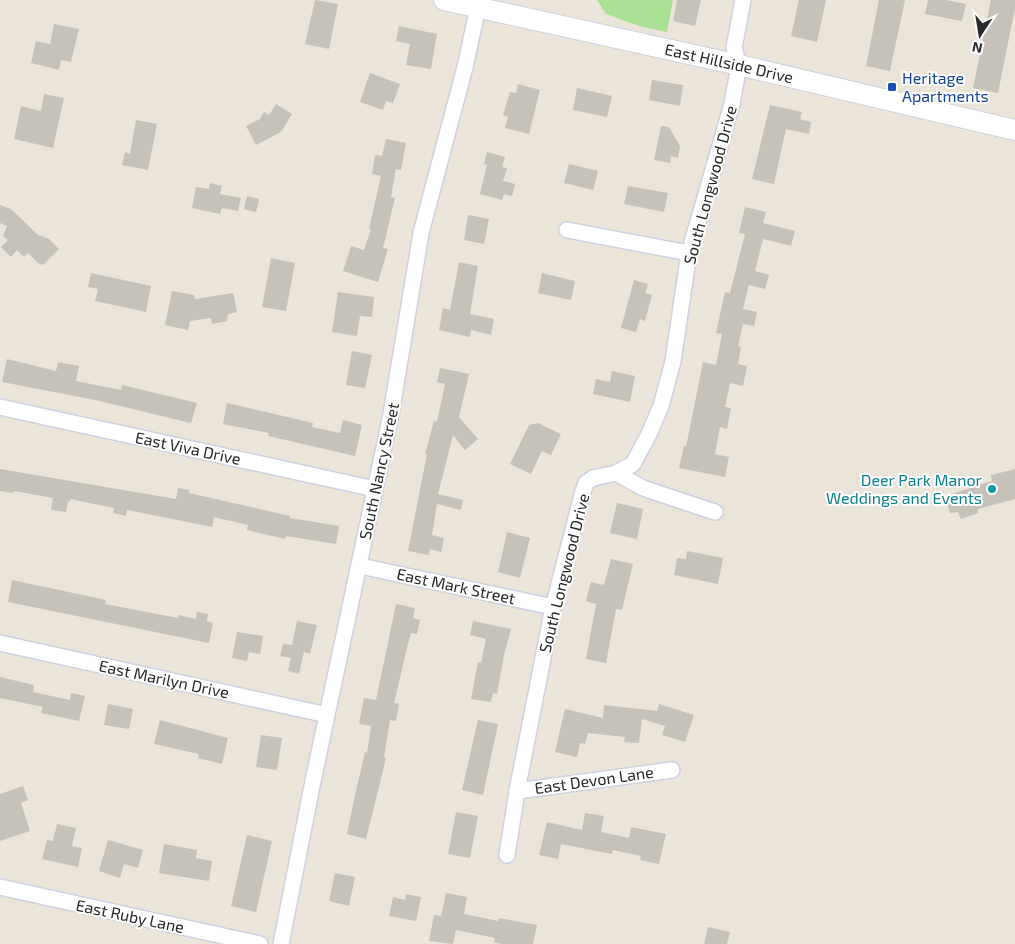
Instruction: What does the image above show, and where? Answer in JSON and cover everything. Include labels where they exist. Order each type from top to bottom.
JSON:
[{"type":"main road","name":"East Hillside Drive","points":[[444,0],[476,4],[1015,130]]},
{"type":"street","name":"South Longwood Drive","points":[[507,855],[517,791],[553,607],[585,486],[592,478],[616,473],[633,464],[661,406],[673,361],[689,253],[732,104],[739,66],[734,48],[743,0]]},
{"type":"street","name":"South Nancy Street","points":[[281,944],[313,781],[376,489],[398,377],[421,233],[465,67],[476,4]]},
{"type":"street","points":[[567,230],[689,253]]},
{"type":"street","name":"East Viva Drive","points":[[0,407],[376,489]]},
{"type":"street","points":[[616,473],[644,488],[715,512]]},
{"type":"street","name":"East Mark Street","points":[[360,566],[553,607]]},
{"type":"street","name":"East Marilyn Drive","points":[[0,643],[327,714]]},
{"type":"street","name":"East Devon Lane","points":[[517,791],[672,770]]},
{"type":"street","name":"East Ruby Lane","points":[[0,887],[260,944]]},
{"type":"green space","points":[[597,0],[673,0],[667,32],[639,26],[606,14]]},
{"type":"building","points":[[315,0],[338,4],[329,49],[305,44]]},
{"type":"building","points":[[677,0],[701,0],[695,26],[673,21]]},
{"type":"building","points":[[799,0],[826,0],[817,42],[791,36]]},
{"type":"building","points":[[879,0],[905,0],[890,71],[866,66]]},
{"type":"building","points":[[928,0],[946,0],[966,4],[962,21],[925,14]]},
{"type":"building","points":[[991,0],[1015,0],[998,93],[973,88]]},
{"type":"building","points":[[54,24],[79,29],[71,62],[61,60],[59,70],[31,63],[36,41],[50,44]]},
{"type":"building","points":[[399,26],[437,34],[431,69],[406,65],[410,44],[396,41]]},
{"type":"building","points":[[370,73],[400,84],[393,103],[386,101],[383,110],[360,102]]},
{"type":"building","points":[[652,80],[683,85],[680,106],[649,100]]},
{"type":"building","points":[[518,84],[540,90],[529,134],[505,128],[508,117],[503,115],[510,92],[516,93]]},
{"type":"building","points":[[577,88],[612,96],[607,117],[573,110]]},
{"type":"building","points":[[44,94],[64,98],[53,148],[14,139],[21,106],[41,111]]},
{"type":"building","points":[[276,104],[292,114],[281,132],[256,145],[246,126],[260,119],[264,112],[269,115]]},
{"type":"building","points":[[770,105],[802,112],[800,119],[811,122],[809,134],[786,129],[774,184],[752,179]]},
{"type":"building","points":[[136,120],[157,124],[148,170],[122,165],[125,152],[130,154]]},
{"type":"building","points":[[661,126],[669,127],[680,146],[678,158],[671,156],[670,163],[654,160]]},
{"type":"building","points":[[386,139],[406,143],[401,170],[396,169],[391,197],[395,198],[383,248],[388,249],[378,282],[343,271],[351,246],[364,250],[371,229],[369,229],[381,176],[372,174],[375,155],[382,156]]},
{"type":"building","points":[[487,152],[505,157],[502,167],[507,168],[503,181],[515,184],[512,196],[504,194],[502,200],[480,194],[487,165],[484,164]]},
{"type":"building","points":[[569,164],[598,171],[593,190],[564,183]]},
{"type":"building","points":[[210,183],[222,186],[220,194],[241,198],[238,211],[222,208],[220,214],[192,208],[196,187],[209,189]]},
{"type":"building","points":[[628,186],[668,193],[664,212],[624,204]]},
{"type":"building","points":[[247,196],[259,199],[256,212],[244,209]]},
{"type":"building","points":[[0,205],[11,209],[38,235],[49,239],[59,249],[43,265],[38,263],[28,253],[24,257],[17,250],[11,257],[1,247],[8,240],[3,236],[7,226],[0,223]]},
{"type":"building","points":[[745,207],[766,212],[763,223],[795,231],[791,246],[763,239],[755,271],[769,275],[765,289],[749,285],[743,309],[757,312],[754,326],[743,324],[738,346],[741,347],[738,364],[747,366],[743,386],[730,383],[725,407],[731,408],[727,429],[720,427],[715,454],[729,457],[725,477],[679,468],[684,446],[686,447],[703,362],[716,365],[722,334],[716,333],[725,292],[730,293],[745,234],[739,233]]},
{"type":"building","points":[[468,215],[489,219],[484,244],[464,240]]},
{"type":"building","points":[[271,258],[295,263],[286,311],[262,307]]},
{"type":"building","points":[[459,262],[478,266],[470,314],[494,319],[491,335],[471,330],[470,337],[439,330],[443,308],[450,310]]},
{"type":"building","points":[[91,273],[151,286],[146,312],[95,301],[98,289],[88,287]]},
{"type":"building","points":[[542,273],[575,281],[571,300],[538,293]]},
{"type":"building","points":[[634,280],[648,284],[645,293],[652,295],[645,321],[640,319],[636,332],[621,328]]},
{"type":"building","points":[[172,291],[194,295],[195,299],[233,293],[237,312],[228,314],[227,321],[212,324],[211,318],[190,321],[188,330],[165,325]]},
{"type":"building","points":[[338,292],[374,297],[372,317],[360,316],[357,336],[332,332]]},
{"type":"building","points":[[352,351],[372,355],[365,388],[346,385]]},
{"type":"building","points":[[7,359],[56,371],[58,362],[79,366],[76,381],[121,390],[122,385],[197,403],[191,423],[95,400],[2,382]]},
{"type":"building","points":[[440,368],[469,374],[459,417],[478,439],[465,450],[453,435],[438,494],[463,500],[461,510],[437,504],[432,535],[444,538],[441,552],[430,549],[429,555],[408,551],[427,454],[425,454],[434,421],[437,422],[445,384],[437,382]]},
{"type":"building","points":[[612,371],[635,376],[630,402],[593,394],[596,379],[610,382]]},
{"type":"building","points":[[227,403],[313,423],[312,427],[340,433],[343,420],[362,425],[355,456],[268,436],[269,433],[223,424]]},
{"type":"building","points":[[538,423],[561,434],[551,455],[542,451],[531,474],[510,464],[529,425]]},
{"type":"building","points":[[0,469],[176,499],[178,488],[190,490],[189,493],[290,516],[290,518],[339,526],[336,544],[286,536],[285,539],[247,530],[248,525],[214,517],[212,527],[127,510],[126,516],[113,513],[114,508],[70,499],[66,512],[51,510],[53,498],[14,491],[13,493],[0,491]]},
{"type":"building","name":"Deer Park Manor Weddings and Events","points":[[1015,469],[1015,499],[978,509],[978,513],[961,519],[958,512],[950,513],[945,496],[992,481],[991,475]]},
{"type":"building","points":[[617,503],[643,509],[637,539],[610,533]]},
{"type":"building","points":[[507,532],[530,538],[520,578],[498,572]]},
{"type":"building","points":[[687,551],[723,558],[718,584],[674,575],[677,558],[686,559]]},
{"type":"building","points":[[611,559],[633,564],[622,610],[616,609],[606,663],[586,659],[596,604],[586,601],[591,582],[604,585]]},
{"type":"building","points":[[12,580],[106,600],[105,604],[178,618],[178,615],[196,619],[197,612],[208,614],[207,621],[213,623],[209,643],[8,602]]},
{"type":"building","points":[[396,604],[415,608],[413,618],[420,620],[417,634],[411,633],[408,644],[394,703],[399,704],[396,721],[390,720],[384,757],[386,758],[366,839],[347,834],[365,752],[367,753],[371,726],[359,724],[364,698],[376,700]]},
{"type":"building","points":[[297,621],[317,625],[310,654],[304,652],[299,674],[288,671],[291,658],[280,656],[283,644],[292,645]]},
{"type":"building","points":[[473,621],[511,629],[497,694],[493,693],[491,702],[471,699],[478,662],[481,663],[486,639],[470,635]]},
{"type":"building","points":[[237,632],[263,636],[260,654],[249,652],[247,661],[232,658]]},
{"type":"building","points":[[0,677],[34,685],[33,692],[70,700],[71,693],[85,696],[79,721],[41,713],[43,707],[0,698]]},
{"type":"building","points":[[108,704],[133,709],[129,729],[104,725]]},
{"type":"building","points":[[659,704],[694,715],[685,742],[662,735],[665,726],[642,719],[639,743],[624,742],[625,737],[588,733],[585,744],[580,743],[577,757],[555,752],[565,709],[603,718],[604,705],[657,711]]},
{"type":"building","points":[[160,720],[228,738],[222,764],[198,758],[199,754],[154,744]]},
{"type":"building","points":[[478,720],[498,724],[483,795],[462,790]]},
{"type":"building","points":[[261,735],[282,738],[277,770],[256,767]]},
{"type":"building","points":[[23,786],[28,800],[21,803],[30,831],[0,841],[0,794]]},
{"type":"building","points":[[456,812],[478,816],[470,858],[448,854]]},
{"type":"building","points":[[585,813],[604,816],[601,832],[629,838],[631,827],[666,834],[659,864],[640,860],[641,856],[613,850],[612,854],[561,844],[558,859],[539,855],[547,822],[582,830]]},
{"type":"building","points":[[57,824],[76,828],[72,846],[82,848],[78,867],[42,859],[47,840],[53,841]]},
{"type":"building","points":[[247,835],[272,841],[256,912],[231,906]]},
{"type":"building","points":[[108,840],[143,850],[138,868],[124,864],[120,878],[99,871]]},
{"type":"building","points":[[164,844],[197,850],[196,858],[212,861],[209,881],[159,873]]},
{"type":"building","points":[[335,873],[355,877],[349,906],[329,901]]},
{"type":"building","points":[[446,893],[467,897],[464,914],[498,921],[499,918],[537,925],[533,944],[501,944],[494,942],[495,938],[456,930],[453,944],[429,941],[434,915],[441,916]]},
{"type":"building","points":[[406,894],[421,897],[416,921],[389,916],[393,897],[405,900]]},
{"type":"building","points":[[708,927],[730,932],[727,944],[704,944]]},
{"type":"place","name":"Heritage Apartments","points":[[892,87]]},
{"type":"place","name":"Deer Park Manor Weddings and Events","points":[[992,489]]}]
